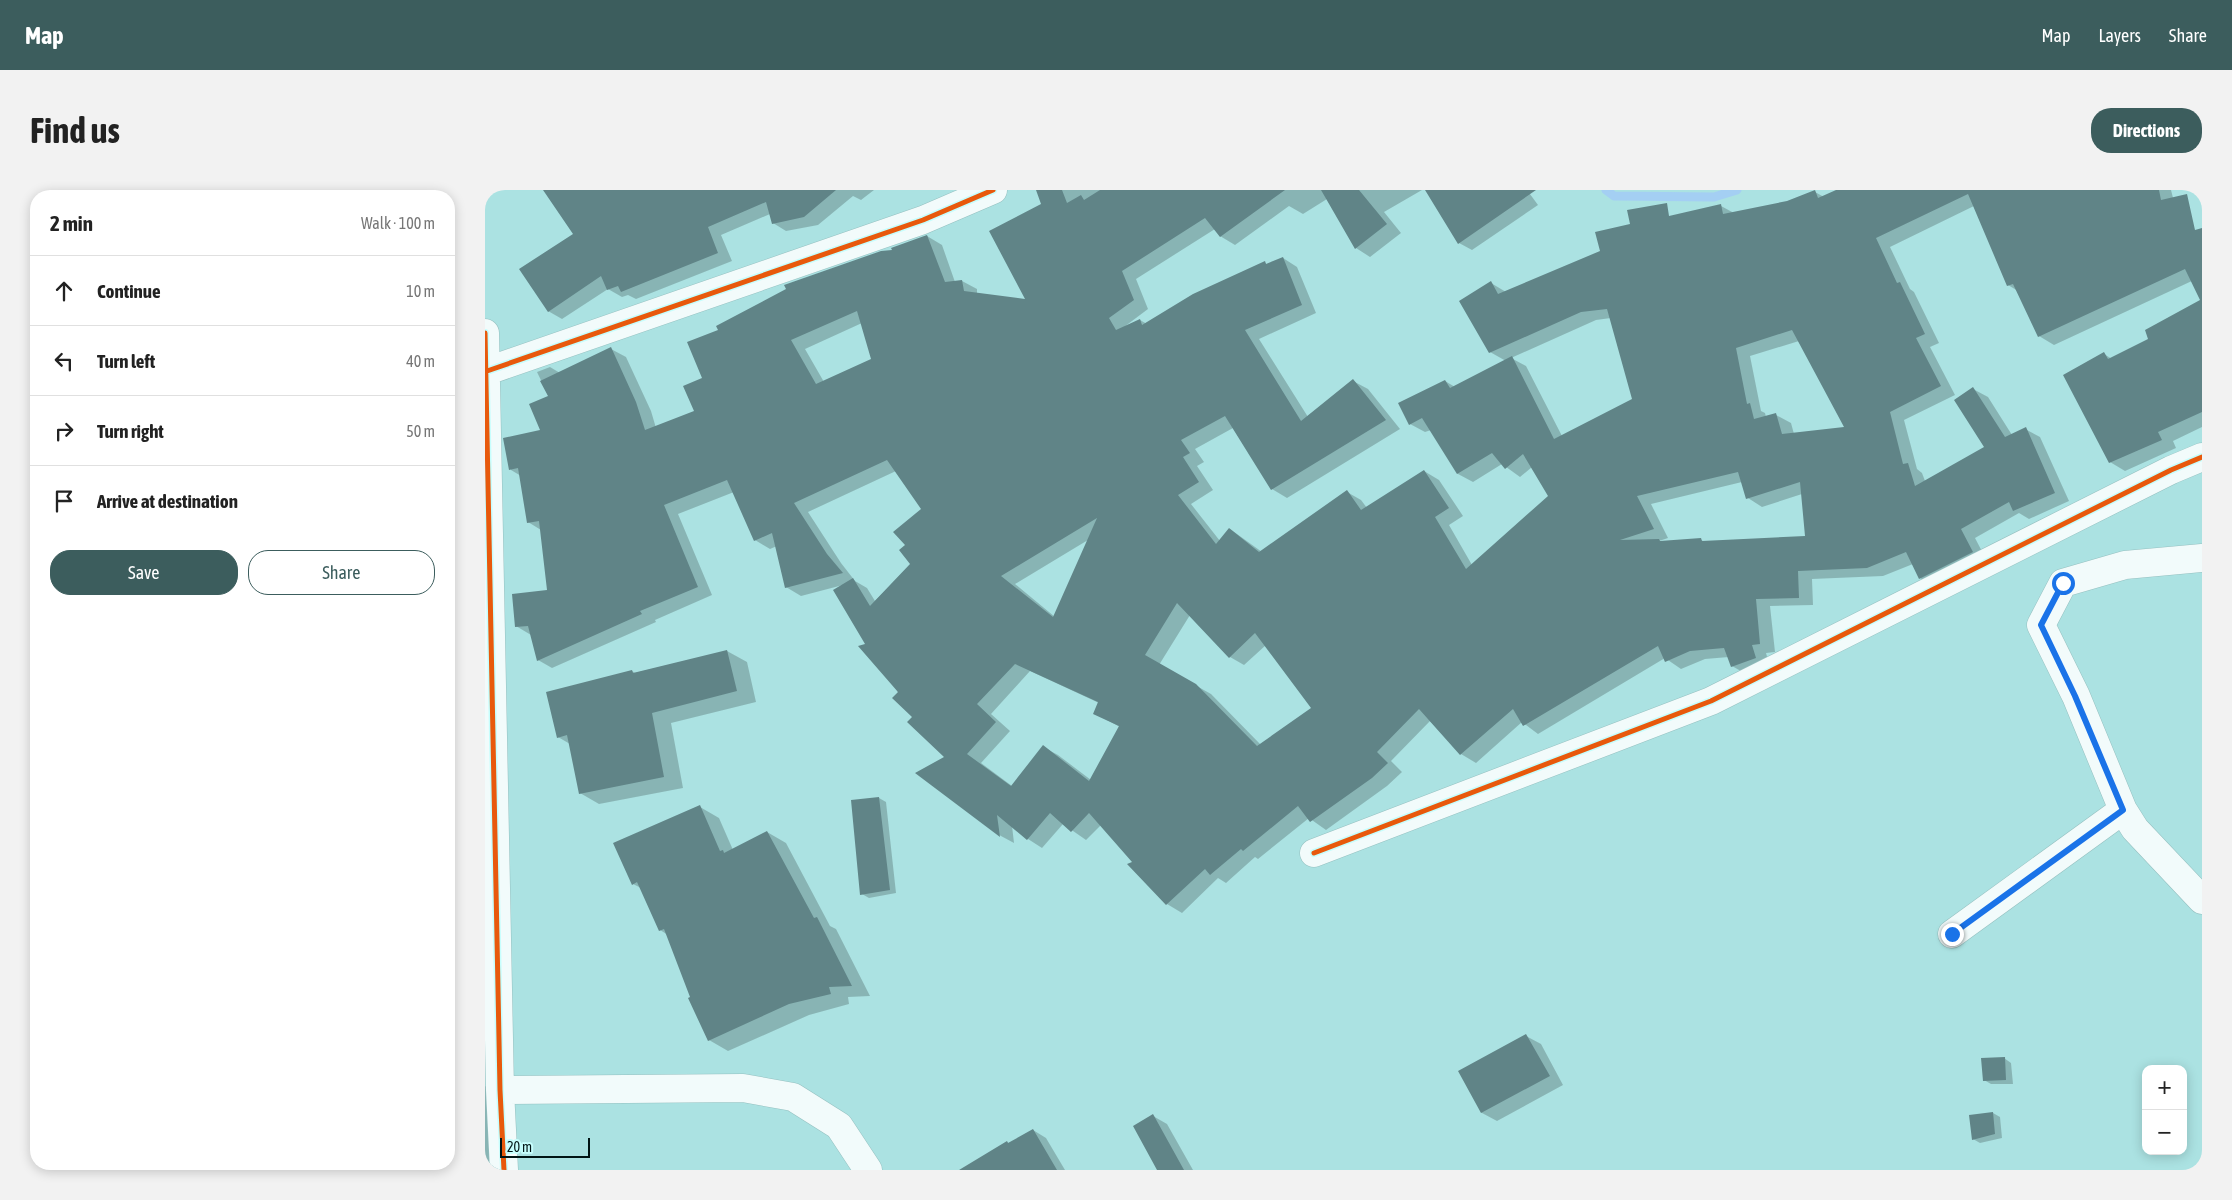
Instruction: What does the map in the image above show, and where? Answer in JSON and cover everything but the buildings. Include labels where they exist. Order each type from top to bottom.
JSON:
[{"type":"street","points":[[487,371],[923,220],[993,190]]},
{"type":"street","points":[[485,332],[504,1170]]},
{"type":"street","points":[[1314,853],[1711,701],[2162,474],[2202,457]]},
{"type":"street","points":[[2202,558],[2125,564],[2063,583],[2041,625],[2075,696],[2123,810],[2135,829],[2202,900]]},
{"type":"street","points":[[1952,934],[2123,810]]},
{"type":"street","points":[[501,1090],[743,1088],[793,1097],[839,1126],[868,1170]]},
{"type":"waterway","points":[[1606,190],[1614,196],[1714,197],[1737,190]]},
{"type":"cycle path","points":[[487,371],[923,220],[993,190]]},
{"type":"cycle path","points":[[485,333],[500,1090],[504,1170]]},
{"type":"cycle path","points":[[1314,853],[1711,701],[2171,470],[2202,457]]},
{"type":"route","points":[[1952,934],[2123,810],[2075,696],[2041,625],[2063,583]]}]
